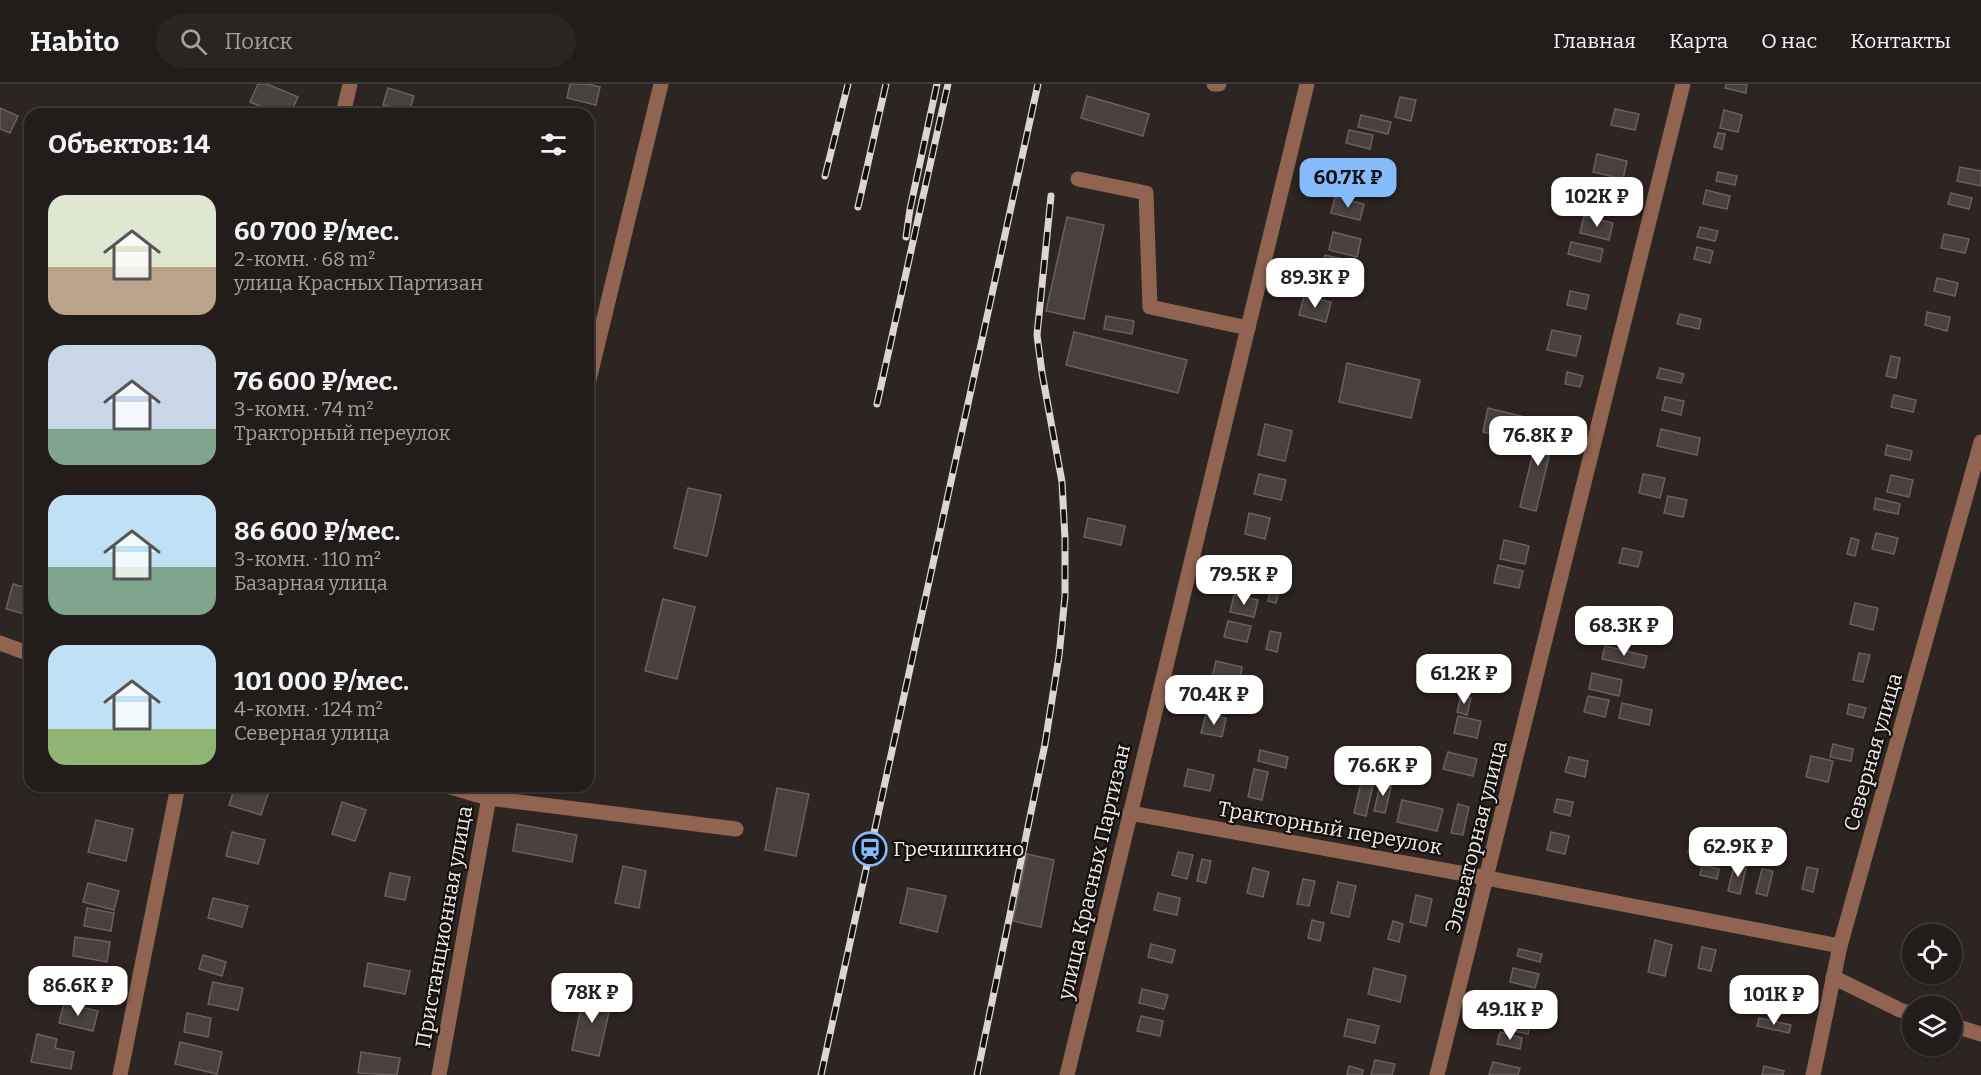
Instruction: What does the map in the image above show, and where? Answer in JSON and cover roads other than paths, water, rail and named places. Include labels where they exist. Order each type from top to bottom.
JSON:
[{"type":"street","points":[[344,108],[350,84]]},
{"type":"street","points":[[594,359],[661,84]]},
{"type":"street","points":[[1214,84],[1219,84]]},
{"type":"street","name":"улица Красных Партизан","points":[[1067,1075],[1307,84]]},
{"type":"street","name":"Элеваторная улица","points":[[1437,1075],[1683,84]]},
{"type":"street","points":[[1078,179],[1146,193],[1150,307],[1248,328]]},
{"type":"street","name":"Северная улица","points":[[1813,1075],[1840,946],[1981,442]]},
{"type":"street","points":[[0,644],[24,652]]},
{"type":"street","points":[[120,1075],[177,792]]},
{"type":"street","points":[[489,792],[736,829]]},
{"type":"street","name":"Пристанционная улица","points":[[439,1075],[489,792]]},
{"type":"street","name":"Тракторный переулок","points":[[1130,813],[1487,878],[1840,946]]},
{"type":"street","points":[[1833,977],[1902,1011]]},
{"type":"street","points":[[1962,1028],[1981,1034]]},
{"type":"railway","points":[[825,176],[848,84]]},
{"type":"railway","points":[[858,207],[886,84]]},
{"type":"railway","points":[[906,237],[937,84]]},
{"type":"railway","points":[[877,404],[948,84]]},
{"type":"railway","points":[[821,1075],[1038,84]]},
{"type":"railway","points":[[977,1075],[1045,744],[1059,656],[1065,596],[1062,482],[1037,335],[1051,196]]},
{"type":"place","name":"Гречишкино","points":[[870,849]]}]
